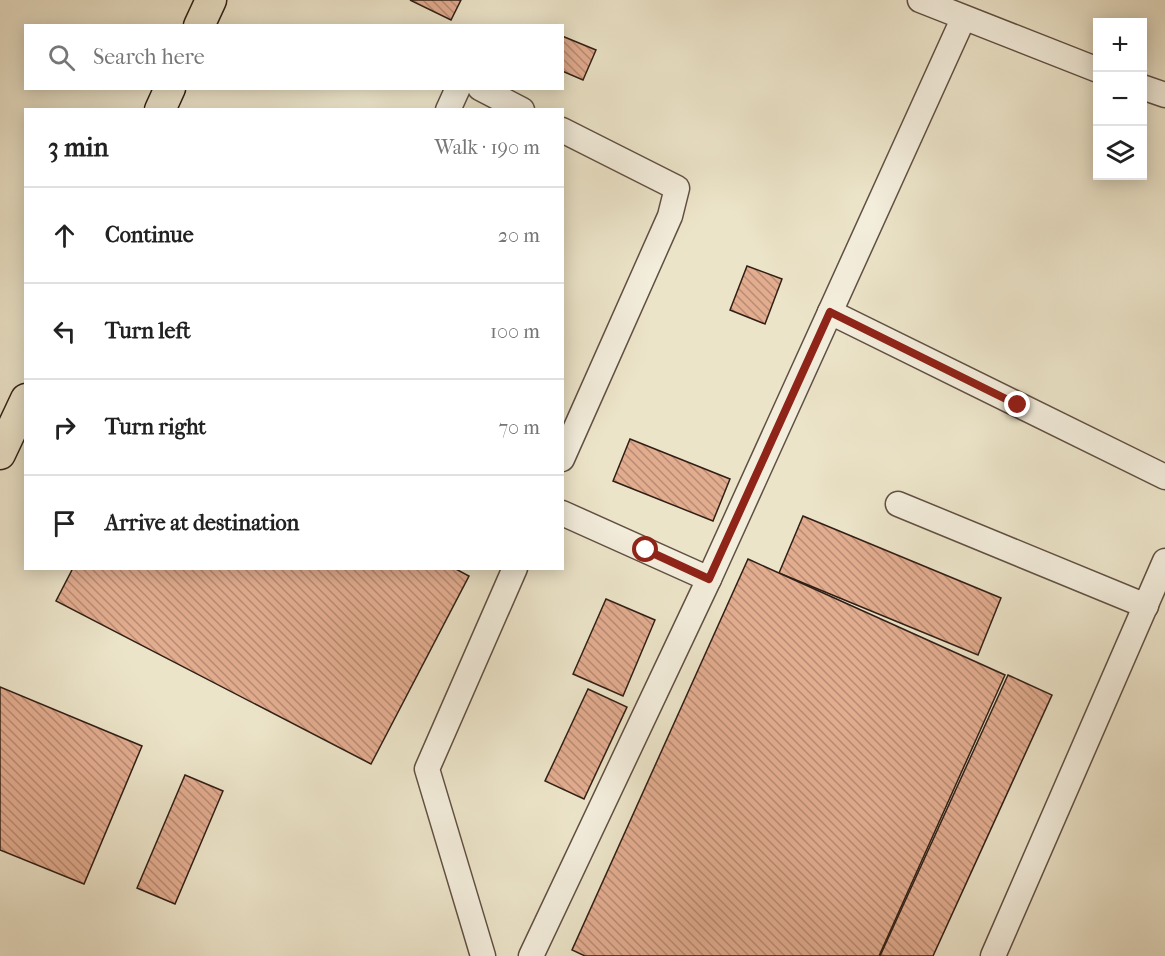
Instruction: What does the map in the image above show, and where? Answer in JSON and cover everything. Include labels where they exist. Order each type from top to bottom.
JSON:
[{"type":"main road","points":[[200,24],[211,0]]},
{"type":"main road","points":[[161,108],[169,90]]},
{"type":"main road","points":[[0,454],[24,403]]},
{"type":"street","points":[[920,0],[963,19],[1093,68]]},
{"type":"street","points":[[531,956],[709,579],[963,19]]},
{"type":"street","points":[[1147,88],[1165,95]]},
{"type":"street","points":[[449,108],[458,90]]},
{"type":"street","points":[[484,90],[518,108]]},
{"type":"street","points":[[564,131],[677,188],[670,216],[564,454]]},
{"type":"street","points":[[830,312],[1165,477]]},
{"type":"street","points":[[898,504],[1146,606]]},
{"type":"street","points":[[564,514],[709,579]]},
{"type":"street","points":[[993,956],[1165,561]]},
{"type":"street","points":[[483,956],[427,769],[513,570]]},
{"type":"building","points":[[410,0],[461,0],[451,20]]},
{"type":"building","points":[[564,37],[596,50],[583,80],[564,72]]},
{"type":"building","points":[[747,266],[782,279],[765,324],[730,310]]},
{"type":"building","points":[[630,439],[730,479],[713,521],[613,481]]},
{"type":"building","points":[[803,516],[1001,598],[978,655],[779,573]]},
{"type":"building","points":[[748,559],[1005,675],[879,956],[585,956],[572,950]]},
{"type":"building","points":[[72,570],[458,570],[469,576],[371,764],[56,601]]},
{"type":"building","points":[[606,599],[655,620],[623,696],[573,674]]},
{"type":"building","points":[[1008,675],[1052,695],[933,956],[880,956]]},
{"type":"building","points":[[0,687],[142,746],[84,884],[0,850]]},
{"type":"building","points":[[588,689],[627,707],[584,799],[545,781]]},
{"type":"building","points":[[185,775],[223,791],[175,904],[137,888]]},
{"type":"route","points":[[646,550],[709,579],[830,312],[1018,405]]}]
